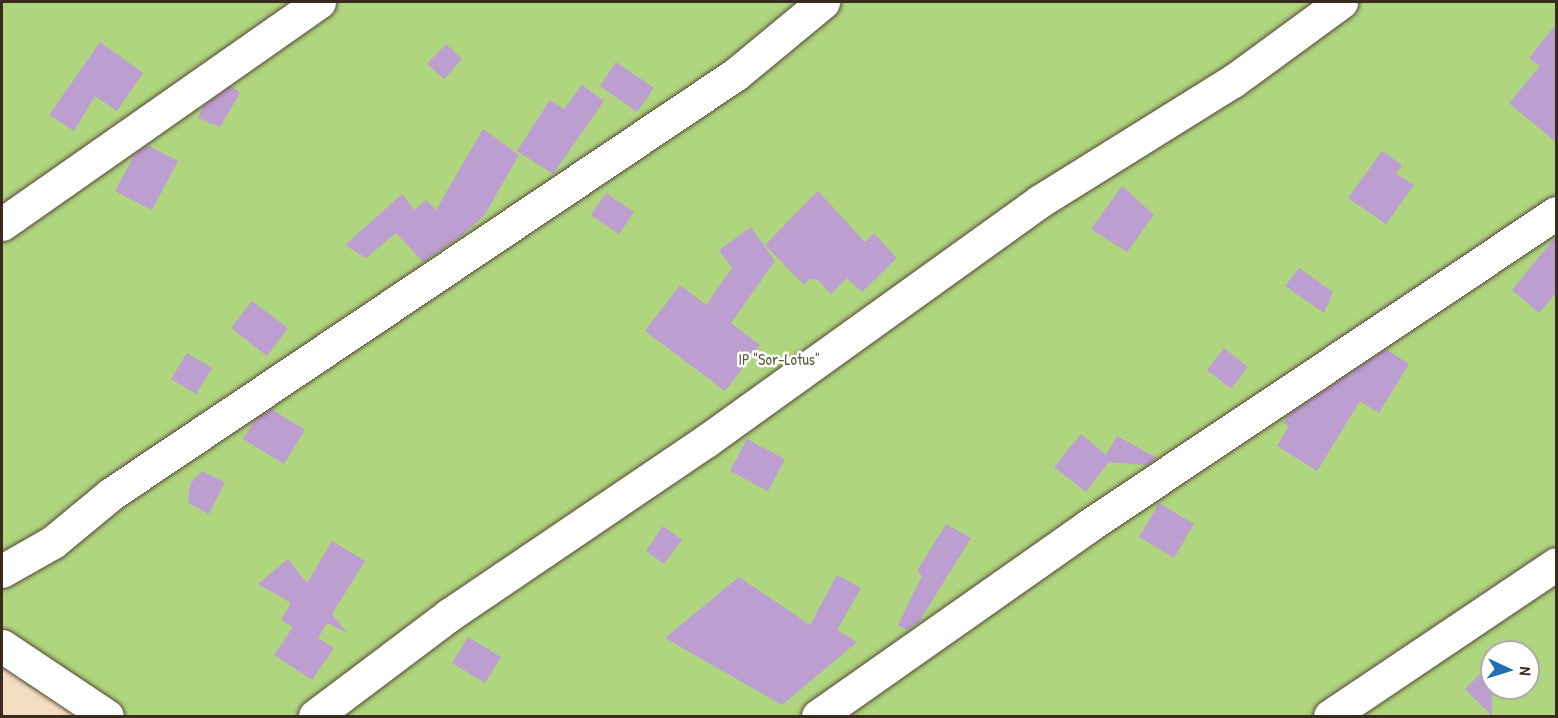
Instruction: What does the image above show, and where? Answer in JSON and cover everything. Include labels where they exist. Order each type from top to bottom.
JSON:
[{"type":"street","points":[[2,224],[319,2]]},
{"type":"street","points":[[2,571],[53,542],[111,494],[736,74],[823,2]]},
{"type":"street","points":[[315,717],[449,615],[706,441],[1040,201],[1233,81],[1341,2]]},
{"type":"street","points":[[818,717],[1088,526],[1557,213]]},
{"type":"street","points":[[1330,717],[1557,564]]},
{"type":"street","points":[[2,646],[107,717]]},
{"type":"green space","name":"IP \"Sor-Lotus\"","points":[[2,2],[1556,2],[1556,716],[79,716],[27,685],[2,661]]},
{"type":"building","points":[[1557,23],[1557,143],[1509,103],[1540,66],[1529,58]]},
{"type":"building","points":[[100,42],[143,73],[117,111],[95,96],[74,131],[49,115]]},
{"type":"building","points":[[446,44],[462,59],[444,79],[427,64]]},
{"type":"building","points":[[616,62],[654,88],[637,112],[600,86]]},
{"type":"building","points":[[582,85],[604,101],[553,174],[517,151],[550,100],[564,109]]},
{"type":"building","points":[[231,86],[240,93],[220,127],[198,118],[204,105]]},
{"type":"building","points":[[483,129],[519,155],[484,216],[462,235],[423,262],[396,233],[366,258],[345,245],[402,194],[415,210],[426,200],[436,210]]},
{"type":"building","points":[[147,145],[178,161],[152,210],[115,191],[135,154]]},
{"type":"building","points":[[1382,151],[1402,165],[1396,174],[1414,185],[1386,224],[1348,198]]},
{"type":"building","points":[[1122,186],[1154,215],[1127,252],[1091,229]]},
{"type":"building","points":[[818,191],[865,242],[874,233],[897,258],[862,292],[847,278],[831,294],[818,280],[809,279],[804,285],[765,245]]},
{"type":"building","points":[[606,193],[634,212],[619,234],[591,215]]},
{"type":"building","points":[[751,227],[775,261],[731,323],[760,345],[725,391],[645,331],[680,285],[706,305],[732,268],[719,250]]},
{"type":"building","points":[[1557,235],[1557,292],[1539,313],[1512,290]]},
{"type":"building","points":[[1299,268],[1333,292],[1324,313],[1285,286]]},
{"type":"building","points":[[252,301],[288,328],[267,356],[231,328]]},
{"type":"building","points":[[1224,348],[1248,367],[1231,389],[1207,370]]},
{"type":"building","points":[[1386,349],[1409,364],[1379,413],[1360,401],[1317,471],[1277,446],[1289,426],[1283,423],[1288,415]]},
{"type":"building","points":[[187,353],[212,368],[196,394],[171,379]]},
{"type":"building","points":[[271,409],[305,430],[284,464],[243,439],[255,420]]},
{"type":"building","points":[[1081,434],[1106,455],[1117,436],[1157,458],[1146,465],[1109,462],[1086,492],[1054,467]]},
{"type":"building","points":[[747,439],[785,459],[768,491],[730,471]]},
{"type":"building","points":[[202,471],[225,482],[209,514],[188,503],[190,484]]},
{"type":"building","points":[[1159,503],[1194,524],[1174,558],[1139,537]]},
{"type":"building","points":[[946,524],[971,538],[919,622],[907,630],[898,625],[922,576],[917,571]]},
{"type":"building","points":[[663,526],[682,540],[664,564],[646,551]]},
{"type":"building","points":[[332,541],[365,561],[332,614],[347,633],[327,623],[318,638],[334,648],[312,680],[274,655],[293,627],[281,620],[291,603],[258,584],[288,559],[307,583]]},
{"type":"building","points":[[837,575],[861,588],[837,630],[857,642],[782,705],[665,638],[739,577],[810,625]]},
{"type":"building","points":[[468,637],[501,657],[485,683],[452,663]]},
{"type":"building","points":[[1480,674],[1480,700],[1492,700],[1492,716],[1465,689]]}]
